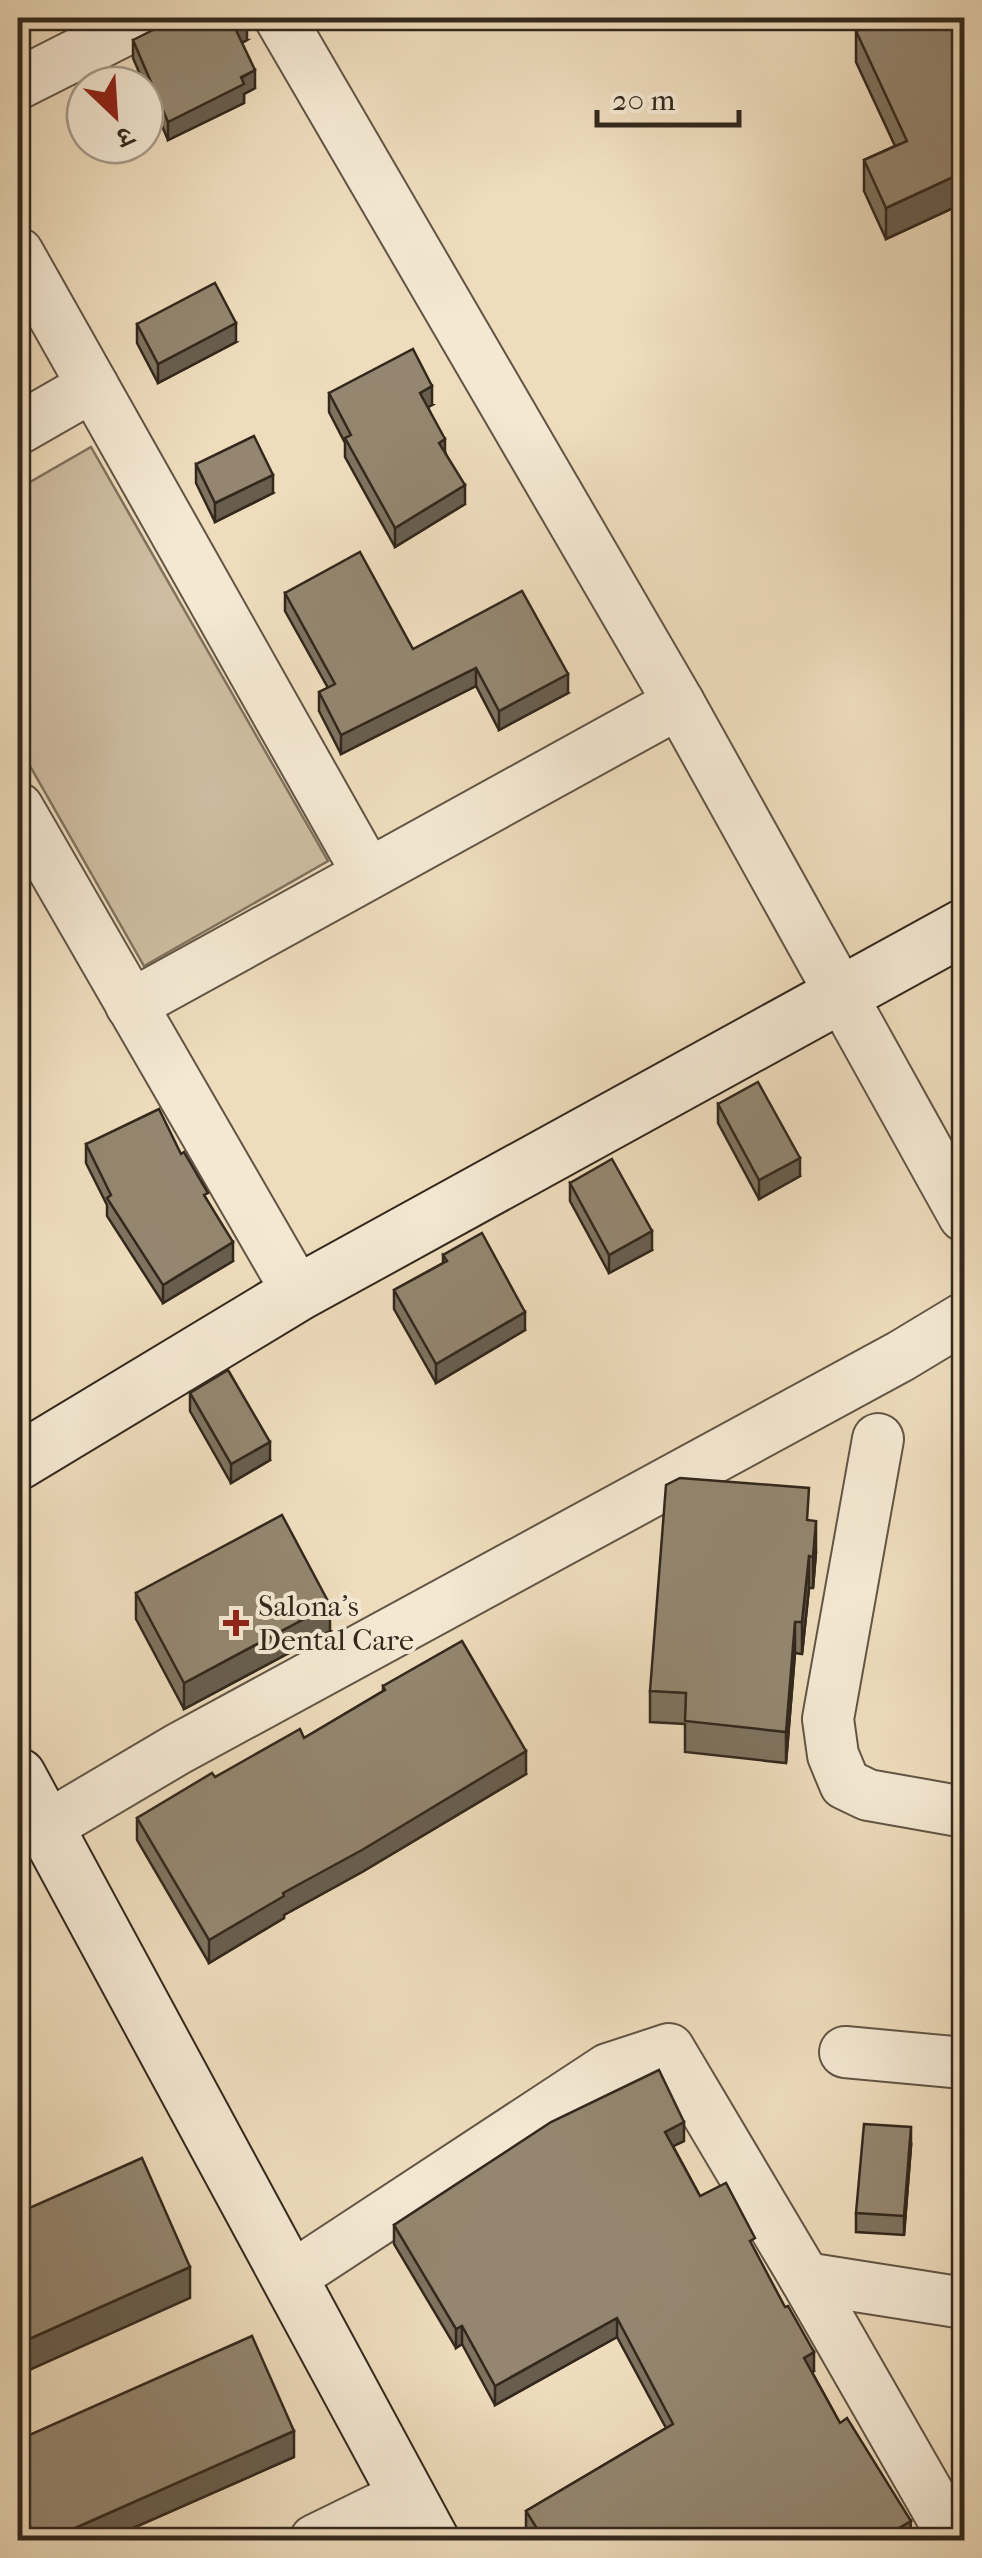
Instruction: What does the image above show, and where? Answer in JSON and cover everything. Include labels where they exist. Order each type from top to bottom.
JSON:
[{"type":"street","points":[[280,18],[679,703],[964,1216]]},
{"type":"street","points":[[18,84],[143,19]]},
{"type":"street","points":[[18,253],[368,874]]},
{"type":"street","points":[[18,429],[92,386]]},
{"type":"street","points":[[131,1005],[679,703]]},
{"type":"street","points":[[18,808],[298,1293]]},
{"type":"street","points":[[18,1462],[298,1293],[964,927]]},
{"type":"street","points":[[46,1828],[178,1749],[901,1356],[964,1318]]},
{"type":"street","points":[[878,1439],[828,1719],[833,1755],[845,1784],[868,1796],[964,1812]]},
{"type":"street","points":[[18,1776],[419,2518],[315,2540]]},
{"type":"street","points":[[290,2278],[608,2070],[669,2049],[806,2278],[954,2540]]},
{"type":"street","points":[[845,2052],[964,2062]]},
{"type":"street","points":[[806,2278],[964,2303]]},
{"type":"shaded area","points":[[91,447],[328,861],[144,966],[18,745],[18,489]]},
{"type":"building","points":[[171,18],[245,18],[247,22],[235,28],[255,70],[241,77],[244,84],[168,122],[165,65],[144,65],[133,40]]},
{"type":"building","points":[[886,18],[964,18],[964,172],[886,208],[864,160],[907,141],[856,31]]},
{"type":"building","points":[[215,283],[236,323],[158,364],[137,324]]},
{"type":"building","points":[[413,349],[432,386],[420,393],[445,439],[439,443],[465,485],[395,528],[345,438],[351,435],[329,393]]},
{"type":"building","points":[[254,436],[273,475],[215,503],[196,464]]},
{"type":"building","points":[[360,552],[413,649],[522,591],[568,674],[499,711],[476,668],[341,735],[319,692],[335,684],[285,593]]},
{"type":"building","points":[[758,1082],[800,1158],[759,1180],[718,1104]]},
{"type":"building","points":[[159,1109],[233,1242],[163,1285],[107,1198],[111,1195],[86,1144]]},
{"type":"building","points":[[612,1159],[652,1231],[609,1255],[570,1183]]},
{"type":"building","points":[[482,1233],[525,1312],[436,1364],[394,1290],[447,1261],[443,1255]]},
{"type":"building","points":[[228,1370],[270,1442],[231,1464],[190,1393]]},
{"type":"building","points":[[680,1478],[809,1488],[807,1520],[816,1521],[813,1557],[809,1556],[802,1622],[795,1622],[786,1732],[685,1721],[686,1693],[650,1691],[666,1485]]},
{"type":"building","points":[[282,1515],[330,1605],[184,1683],[136,1593]]},
{"type":"building","points":[[462,1641],[526,1751],[209,1940],[137,1818],[212,1773],[215,1777],[300,1729],[304,1738]]},
{"type":"building","points":[[659,2070],[684,2122],[665,2132],[700,2196],[726,2183],[755,2238],[750,2241],[814,2352],[804,2358],[840,2423],[847,2418],[911,2521],[878,2540],[544,2540],[526,2511],[673,2424],[617,2318],[495,2386],[462,2326],[456,2329],[394,2225],[551,2122]]},
{"type":"building","points":[[864,2124],[911,2127],[904,2216],[856,2213]]},
{"type":"building","points":[[142,2158],[190,2267],[18,2344],[18,2213]]},
{"type":"building","points":[[252,2336],[294,2431],[48,2540],[36,2540],[18,2498],[18,2440]]},
{"type":"place","name":"Salona's Dental Care","points":[[236,1623]]}]
